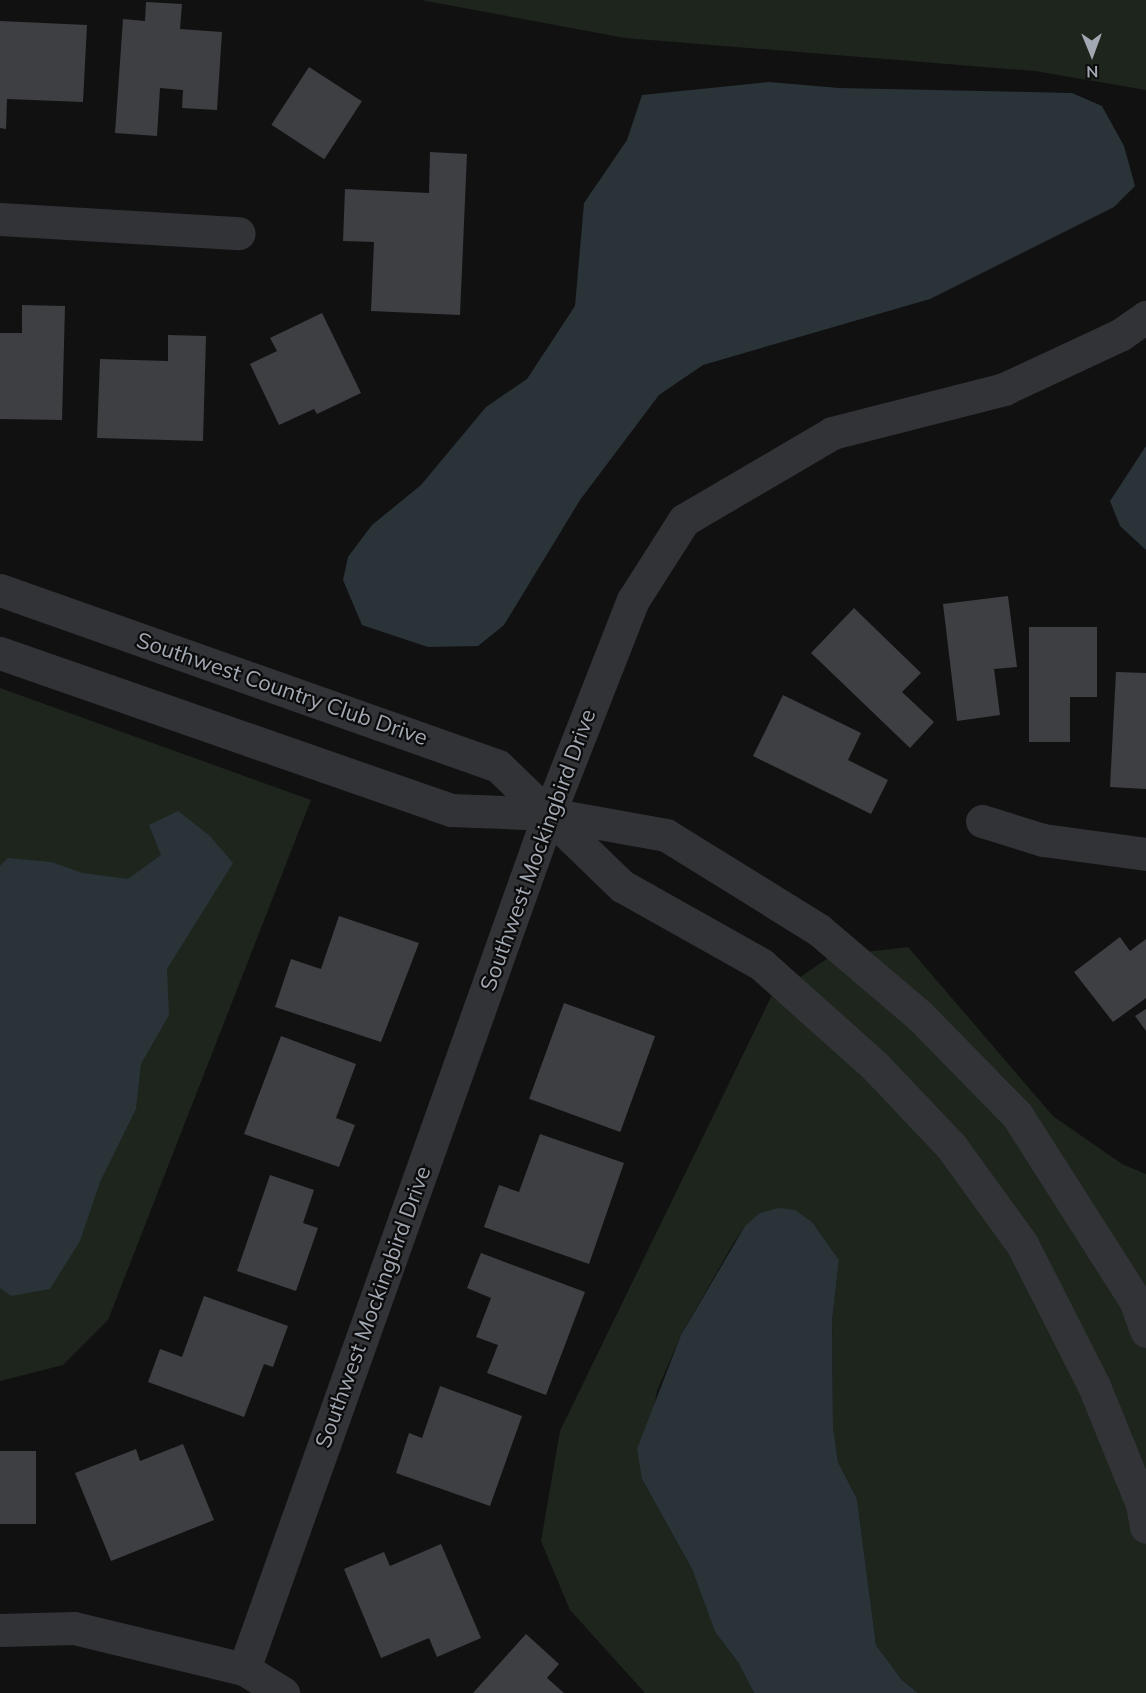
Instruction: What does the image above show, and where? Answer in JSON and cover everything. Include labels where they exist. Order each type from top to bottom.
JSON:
[{"type":"street","points":[[0,219],[239,233]]},
{"type":"street","name":"Southwest Mockingbird Drive","points":[[244,1669],[549,814],[633,600],[684,520],[832,433],[1004,389],[1120,335],[1146,317]]},
{"type":"street","name":"Southwest Country Club Drive","points":[[0,590],[498,766],[622,886],[761,964],[875,1066],[951,1146],[1022,1244],[1094,1386],[1145,1511]]},
{"type":"street","points":[[0,654],[451,810],[549,814],[666,835],[819,930],[919,1015],[1017,1115],[1135,1300],[1146,1331]]},
{"type":"street","points":[[982,821],[1043,840],[1146,854]]},
{"type":"street","points":[[0,1630],[74,1628],[244,1669],[283,1693]]},
{"type":"shaded area","points":[[421,0],[1146,0],[1146,90],[1035,71],[625,38]]},
{"type":"shaded area","points":[[769,82],[839,88],[1072,93],[1102,106],[1124,146],[1135,186],[1114,207],[930,299],[703,365],[659,395],[580,500],[504,625],[478,646],[428,647],[362,625],[343,580],[348,557],[372,525],[421,485],[486,407],[527,379],[575,306],[584,203],[627,140],[642,95]]},
{"type":"shaded area","points":[[1146,446],[1146,550],[1120,526],[1110,501]]},
{"type":"shaded area","points":[[0,688],[311,800],[108,1320],[63,1365],[0,1381]]},
{"type":"shaded area","points":[[178,811],[210,836],[233,863],[167,969],[169,1015],[141,1064],[136,1109],[100,1182],[80,1241],[50,1289],[11,1296],[0,1288],[0,866],[8,858],[51,862],[83,873],[128,879],[161,855],[149,825]]},
{"type":"shaded area","points":[[908,947],[1053,1116],[1122,1164],[1146,1174],[1146,1693],[918,1693],[902,1680],[876,1645],[857,1499],[838,1462],[833,1426],[832,1321],[839,1260],[813,1223],[745,1226],[681,1335],[657,1391],[642,1479],[692,1569],[715,1632],[738,1662],[754,1693],[645,1693],[570,1610],[541,1541],[560,1431],[771,997],[831,956]]},
{"type":"shaded area","points":[[778,1208],[795,1210],[813,1223],[839,1260],[832,1321],[833,1426],[838,1462],[857,1499],[876,1645],[902,1680],[918,1693],[754,1693],[738,1662],[715,1632],[692,1569],[642,1479],[637,1449],[681,1335],[745,1226],[760,1213]]},
{"type":"building","points":[[146,2],[182,4],[180,29],[222,32],[217,110],[182,108],[183,90],[160,88],[157,136],[115,133],[123,19],[145,21]]},
{"type":"building","points":[[0,21],[87,25],[83,102],[7,99],[6,129],[0,128]]},
{"type":"building","points":[[309,67],[362,101],[324,159],[271,125]]},
{"type":"building","points":[[430,152],[467,154],[460,315],[371,311],[374,242],[343,241],[345,189],[429,193]]},
{"type":"building","points":[[22,305],[65,306],[62,420],[0,419],[0,333],[22,333]]},
{"type":"building","points":[[322,313],[361,393],[317,414],[314,409],[279,425],[250,364],[277,351],[270,338]]},
{"type":"building","points":[[168,335],[206,336],[203,441],[97,438],[100,359],[168,361]]},
{"type":"building","points":[[1008,596],[1017,667],[994,669],[1000,715],[957,721],[943,604]]},
{"type":"building","points":[[854,608],[921,673],[902,692],[934,722],[910,748],[811,653]]},
{"type":"building","points":[[1029,627],[1097,627],[1097,697],[1070,697],[1070,742],[1029,742]]},
{"type":"building","points":[[1116,672],[1146,673],[1146,789],[1110,787]]},
{"type":"building","points":[[783,695],[861,733],[848,760],[888,780],[871,814],[753,756]]},
{"type":"building","points":[[339,916],[419,943],[381,1042],[275,1007],[291,959],[321,969]]},
{"type":"building","points":[[1120,937],[1130,951],[1146,939],[1146,998],[1113,1022],[1074,972]]},
{"type":"building","points":[[564,1003],[655,1036],[620,1132],[529,1099]]},
{"type":"building","points":[[1146,1009],[1146,1031],[1135,1016]]},
{"type":"building","points":[[281,1036],[356,1064],[336,1118],[355,1125],[339,1167],[244,1134]]},
{"type":"building","points":[[540,1134],[624,1163],[589,1264],[484,1227],[499,1185],[519,1192]]},
{"type":"building","points":[[270,1175],[314,1190],[303,1223],[318,1228],[296,1291],[237,1271]]},
{"type":"building","points":[[481,1253],[585,1292],[546,1395],[487,1373],[498,1345],[476,1337],[491,1298],[467,1288]]},
{"type":"building","points":[[204,1296],[288,1326],[273,1367],[264,1364],[244,1417],[148,1382],[160,1349],[182,1357]]},
{"type":"building","points":[[440,1386],[522,1416],[490,1506],[396,1473],[409,1433],[422,1438]]},
{"type":"building","points":[[183,1444],[214,1520],[111,1561],[75,1473],[136,1449],[140,1461]]},
{"type":"building","points":[[0,1451],[36,1451],[36,1524],[0,1524]]},
{"type":"building","points":[[441,1544],[481,1638],[437,1657],[429,1638],[381,1658],[344,1569],[384,1552],[390,1566]]},
{"type":"building","points":[[526,1634],[559,1664],[547,1678],[564,1693],[473,1693]]}]
